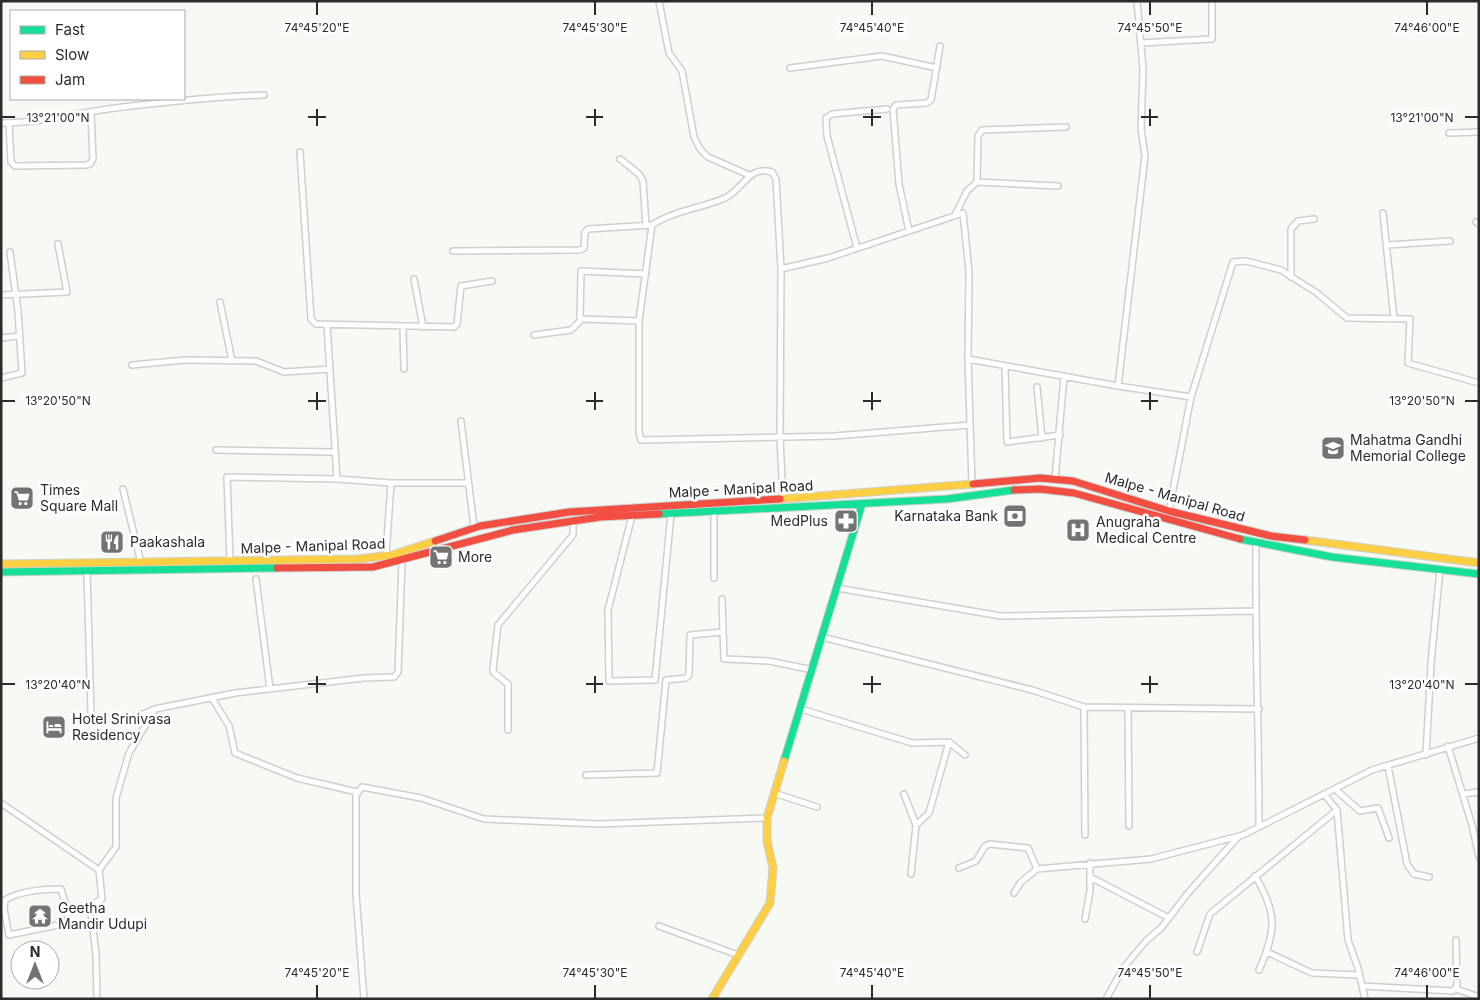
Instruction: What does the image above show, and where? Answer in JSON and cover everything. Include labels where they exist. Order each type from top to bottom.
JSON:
[{"type":"main road","name":"Malpe - Manipal Road","points":[[1,564],[230,562],[386,556],[474,528],[569,512],[783,500],[946,488],[1019,479],[1056,479],[1088,485],[1168,510],[1271,536],[1479,563]]},
{"type":"main road","points":[[946,488],[947,499]]},
{"type":"main road","name":"Malpe - Manipal Road","points":[[1,572],[386,566],[461,542],[522,528],[573,520],[947,499],[1020,489],[1058,490],[1256,544],[1479,574]]},
{"type":"main road","points":[[712,999],[770,903],[773,868],[767,841],[767,818],[862,504]]},
{"type":"street","points":[[659,1],[669,53],[682,71],[694,137],[700,149],[708,157],[748,175]]},
{"type":"street","points":[[1118,386],[1145,156],[1140,129],[1143,69],[1137,1]]},
{"type":"street","points":[[1141,43],[1212,39],[1212,1]]},
{"type":"street","points":[[908,231],[899,184],[893,109],[896,105],[929,103],[940,46]]},
{"type":"street","points":[[790,68],[882,56],[937,68]]},
{"type":"street","points":[[185,99],[264,95]]},
{"type":"street","points":[[1,123],[52,120],[179,100]]},
{"type":"street","points":[[857,248],[827,136],[826,118],[832,114],[887,110]]},
{"type":"street","points":[[10,123],[11,162],[15,166],[86,165],[90,164],[93,159],[91,113]]},
{"type":"street","points":[[978,182],[978,136],[982,130],[1066,127]]},
{"type":"street","points":[[1449,133],[1479,132]]},
{"type":"street","points":[[300,152],[311,319],[316,324],[403,328],[456,326],[461,286],[492,281]]},
{"type":"street","points":[[620,159],[639,174],[643,180],[649,225],[646,274],[639,321],[639,432],[641,440],[834,436],[970,425]]},
{"type":"street","points":[[453,251],[580,250],[584,248],[585,232],[588,229],[649,225],[725,198],[741,186],[748,175],[759,170],[769,170],[775,175],[781,269],[780,438],[783,500]]},
{"type":"street","points":[[955,215],[966,191],[978,182],[1058,186]]},
{"type":"street","points":[[781,269],[857,248],[962,212],[969,272],[968,359],[972,485]]},
{"type":"street","points":[[1384,212],[1394,319]]},
{"type":"street","points":[[1291,277],[1291,229],[1298,221],[1314,219]]},
{"type":"street","points":[[1386,245],[1450,241]]},
{"type":"street","points":[[1,294],[67,292],[58,244]]},
{"type":"street","points":[[1,378],[22,373],[16,294],[10,252]]},
{"type":"street","points":[[1168,510],[1191,397],[1233,262],[1246,261],[1281,270],[1317,293],[1347,318],[1410,319],[1408,363],[1479,383]]},
{"type":"street","points":[[534,335],[571,330],[580,319],[581,271],[646,274]]},
{"type":"street","points":[[414,279],[423,327]]},
{"type":"street","points":[[220,302],[232,361]]},
{"type":"street","points":[[580,319],[639,321]]},
{"type":"street","points":[[327,325],[336,479]]},
{"type":"street","points":[[403,328],[404,369]]},
{"type":"street","points":[[1,338],[19,336]]},
{"type":"street","points":[[968,359],[1191,397]]},
{"type":"street","points":[[132,365],[184,360],[256,361],[284,372],[330,369]]},
{"type":"street","points":[[1005,366],[1006,442],[1060,435]]},
{"type":"street","points":[[1056,479],[1064,376]]},
{"type":"street","points":[[1037,387],[1042,438]]},
{"type":"street","points":[[461,421],[467,483],[474,528]]},
{"type":"street","points":[[216,450],[333,452]]},
{"type":"street","points":[[230,562],[227,477],[336,479],[391,483],[467,483]]},
{"type":"street","points":[[386,566],[391,483]]},
{"type":"street","points":[[124,489],[141,563]]},
{"type":"street","points":[[714,512],[714,578]]},
{"type":"street","points":[[655,680],[671,514]]},
{"type":"street","points":[[632,516],[608,610],[608,681],[666,680],[688,677],[690,635],[722,632]]},
{"type":"street","points":[[508,730],[508,684],[493,672],[496,629],[573,535],[573,520]]},
{"type":"street","points":[[1256,544],[1255,611],[1259,827]]},
{"type":"street","points":[[1406,565],[1407,554]]},
{"type":"street","points":[[87,572],[89,691],[92,716],[133,718],[155,709],[212,698],[364,678],[391,678],[397,675],[402,562]]},
{"type":"street","points":[[1426,756],[1431,663],[1440,569]]},
{"type":"street","points":[[256,579],[270,689]]},
{"type":"street","points":[[837,588],[1001,616],[1255,611]]},
{"type":"street","points":[[722,599],[724,659],[769,661],[813,670]]},
{"type":"street","points":[[822,637],[1032,690],[1084,707],[1258,709]]},
{"type":"street","points":[[586,774],[657,773],[666,680]]},
{"type":"street","points":[[212,698],[229,726],[235,753],[297,778],[357,792],[366,786],[426,800],[480,818],[502,820],[599,824],[767,818]]},
{"type":"street","points":[[1084,707],[1085,835]]},
{"type":"street","points":[[1128,708],[1129,826]]},
{"type":"street","points":[[67,909],[90,905],[102,899],[99,870],[116,847],[116,798],[129,753],[155,709]]},
{"type":"street","points":[[801,709],[912,743],[949,742],[965,755]]},
{"type":"street","points":[[1014,893],[1020,882],[1037,869],[1151,859],[1239,836],[1372,770],[1426,756],[1448,746],[1479,738]]},
{"type":"street","points":[[916,825],[929,813],[949,742]]},
{"type":"street","points":[[1448,746],[1463,794],[1479,857]]},
{"type":"street","points":[[1388,766],[1407,864],[1414,874],[1429,877]]},
{"type":"street","points":[[1335,789],[1360,811],[1378,808],[1388,838]]},
{"type":"street","points":[[357,792],[356,894],[364,999]]},
{"type":"street","points":[[1463,794],[1479,792]]},
{"type":"street","points":[[774,793],[817,808]]},
{"type":"street","points":[[904,794],[916,825],[911,874]]},
{"type":"street","points":[[1324,794],[1337,810],[1348,940],[1365,999]]},
{"type":"street","points":[[1,803],[99,870]]},
{"type":"street","points":[[1197,952],[1210,914],[1337,810]]},
{"type":"street","points":[[1106,999],[1124,967],[1239,836]]},
{"type":"street","points":[[960,868],[976,861],[985,846],[990,844],[1028,848],[1037,869]]},
{"type":"street","points":[[1085,919],[1090,899],[1090,863]]},
{"type":"street","points":[[1255,876],[1273,914],[1274,923],[1267,952],[1259,970]]},
{"type":"street","points":[[1090,878],[1169,918]]},
{"type":"street","points":[[48,889],[61,889],[67,909],[68,923],[10,935],[4,909],[5,900],[11,897],[48,889]]},
{"type":"street","points":[[90,905],[96,954],[97,999]]},
{"type":"street","points":[[660,926],[738,955]]},
{"type":"street","points":[[1456,940],[1456,988]]},
{"type":"street","points":[[1267,952],[1312,973],[1359,975]]},
{"type":"street","points":[[1362,986],[1451,992],[1456,988]]},
{"type":"street","points":[[1456,988],[1479,997]]},
{"type":"traffic: fast","points":[[659,514],[947,499],[1014,490]]},
{"type":"traffic: fast","points":[[784,761],[862,504]]},
{"type":"traffic: fast","points":[[1240,539],[1332,557],[1479,574]]},
{"type":"traffic: fast","points":[[1,572],[277,568]]},
{"type":"traffic: slow","points":[[780,499],[973,484]]},
{"type":"traffic: slow","points":[[1305,540],[1479,563]]},
{"type":"traffic: slow","points":[[1,564],[358,559],[392,555],[435,541]]},
{"type":"traffic: slow","points":[[712,999],[770,903],[773,868],[767,841],[767,818],[784,761]]},
{"type":"traffic: jam","points":[[973,484],[1040,478],[1073,481],[1169,511],[1271,536],[1305,540]]},
{"type":"traffic: jam","points":[[1014,490],[1040,489],[1074,493],[1240,539]]},
{"type":"traffic: jam","points":[[435,541],[480,526],[569,512],[780,499]]},
{"type":"traffic: jam","points":[[277,568],[373,567],[513,530],[600,517],[659,514]]},
{"type":"place","name":"Mahatma Gandhi Memorial College","points":[[1333,448]]},
{"type":"place","name":"Times Square Mall","points":[[22,498]]},
{"type":"place","name":"Karnataka Bank","points":[[1015,516]]},
{"type":"place","name":"MedPlus","points":[[846,521]]},
{"type":"place","name":"Anugraha Medical Centre","points":[[1078,530]]},
{"type":"place","name":"Paakashala","points":[[112,542]]},
{"type":"place","name":"More","points":[[441,557]]},
{"type":"place","name":"Hotel Srinivasa Residency","points":[[54,727]]},
{"type":"place","name":"Geetha Mandir Udupi","points":[[40,916]]}]
